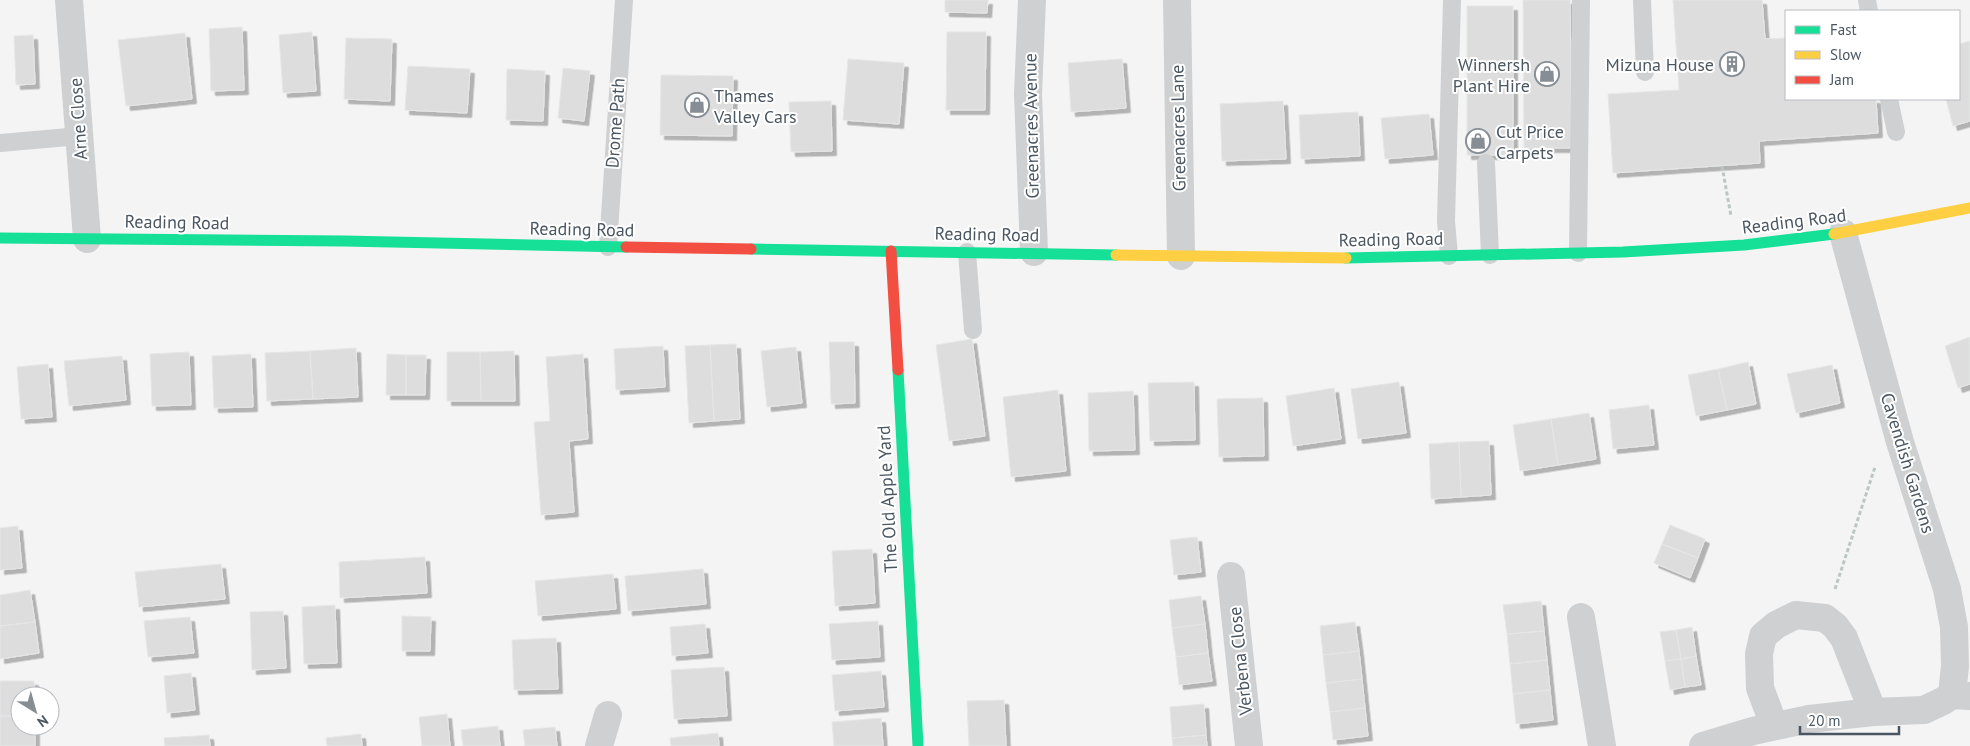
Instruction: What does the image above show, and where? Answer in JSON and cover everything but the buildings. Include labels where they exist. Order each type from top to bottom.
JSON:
[{"type":"main road","name":"Reading Road","points":[[0,238],[1346,258],[1623,252],[1744,245],[1843,233],[1970,208]]},
{"type":"main road","name":"The Old Apple Yard","points":[[891,251],[918,746]]},
{"type":"street","name":"Arne Close","points":[[69,0],[87,239]]},
{"type":"street","name":"Greenacres Avenue","points":[[1032,0],[1028,94],[1034,252]]},
{"type":"street","name":"Greenacres Lane","points":[[1177,0],[1181,256]]},
{"type":"street","name":"Cavendish Gardens","points":[[1774,725],[1873,712],[1924,710],[1961,695],[1955,666],[1954,627],[1947,589],[1900,442],[1843,233]]},
{"type":"street","name":"Verbena Close","points":[[1231,576],[1250,746]]},
{"type":"street","points":[[1703,746],[1774,725],[1760,688],[1759,654],[1763,636],[1796,615],[1826,618],[1835,626],[1844,638],[1873,712]]},
{"type":"street","points":[[1581,617],[1602,746]]},
{"type":"street","points":[[599,746],[608,715]]},
{"type":"lane","name":"Drome Path","points":[[608,247],[624,0]]},
{"type":"lane","points":[[1448,256],[1446,221],[1452,0]]},
{"type":"lane","points":[[1578,253],[1581,0]]},
{"type":"lane","points":[[1642,0],[1645,72]]},
{"type":"lane","points":[[1889,100],[1896,132]]},
{"type":"lane","points":[[0,143],[80,136]]},
{"type":"lane","points":[[1486,163],[1490,255]]},
{"type":"lane","points":[[967,252],[973,330]]},
{"type":"path","points":[[1722,166],[1732,222]]},
{"type":"path","points":[[1826,618],[1882,448],[1900,442]]},
{"type":"traffic: fast","points":[[1346,258],[1623,252],[1744,245],[1834,234]]},
{"type":"traffic: fast","points":[[0,238],[344,241],[626,247]]},
{"type":"traffic: fast","points":[[751,249],[1116,255]]},
{"type":"traffic: fast","points":[[898,370],[918,746]]},
{"type":"traffic: slow","points":[[1834,234],[1970,208]]},
{"type":"traffic: slow","points":[[1116,255],[1346,258]]},
{"type":"traffic: jam","points":[[626,247],[751,249]]},
{"type":"traffic: jam","points":[[891,251],[898,370]]},
{"type":"place","name":"Mizuna House","points":[[1732,64]]},
{"type":"place","name":"Winnersh Plant Hire","points":[[1547,74]]},
{"type":"place","name":"Thames Valley Cars","points":[[697,105]]},
{"type":"place","name":"Cut Price Carpets","points":[[1478,141]]}]
